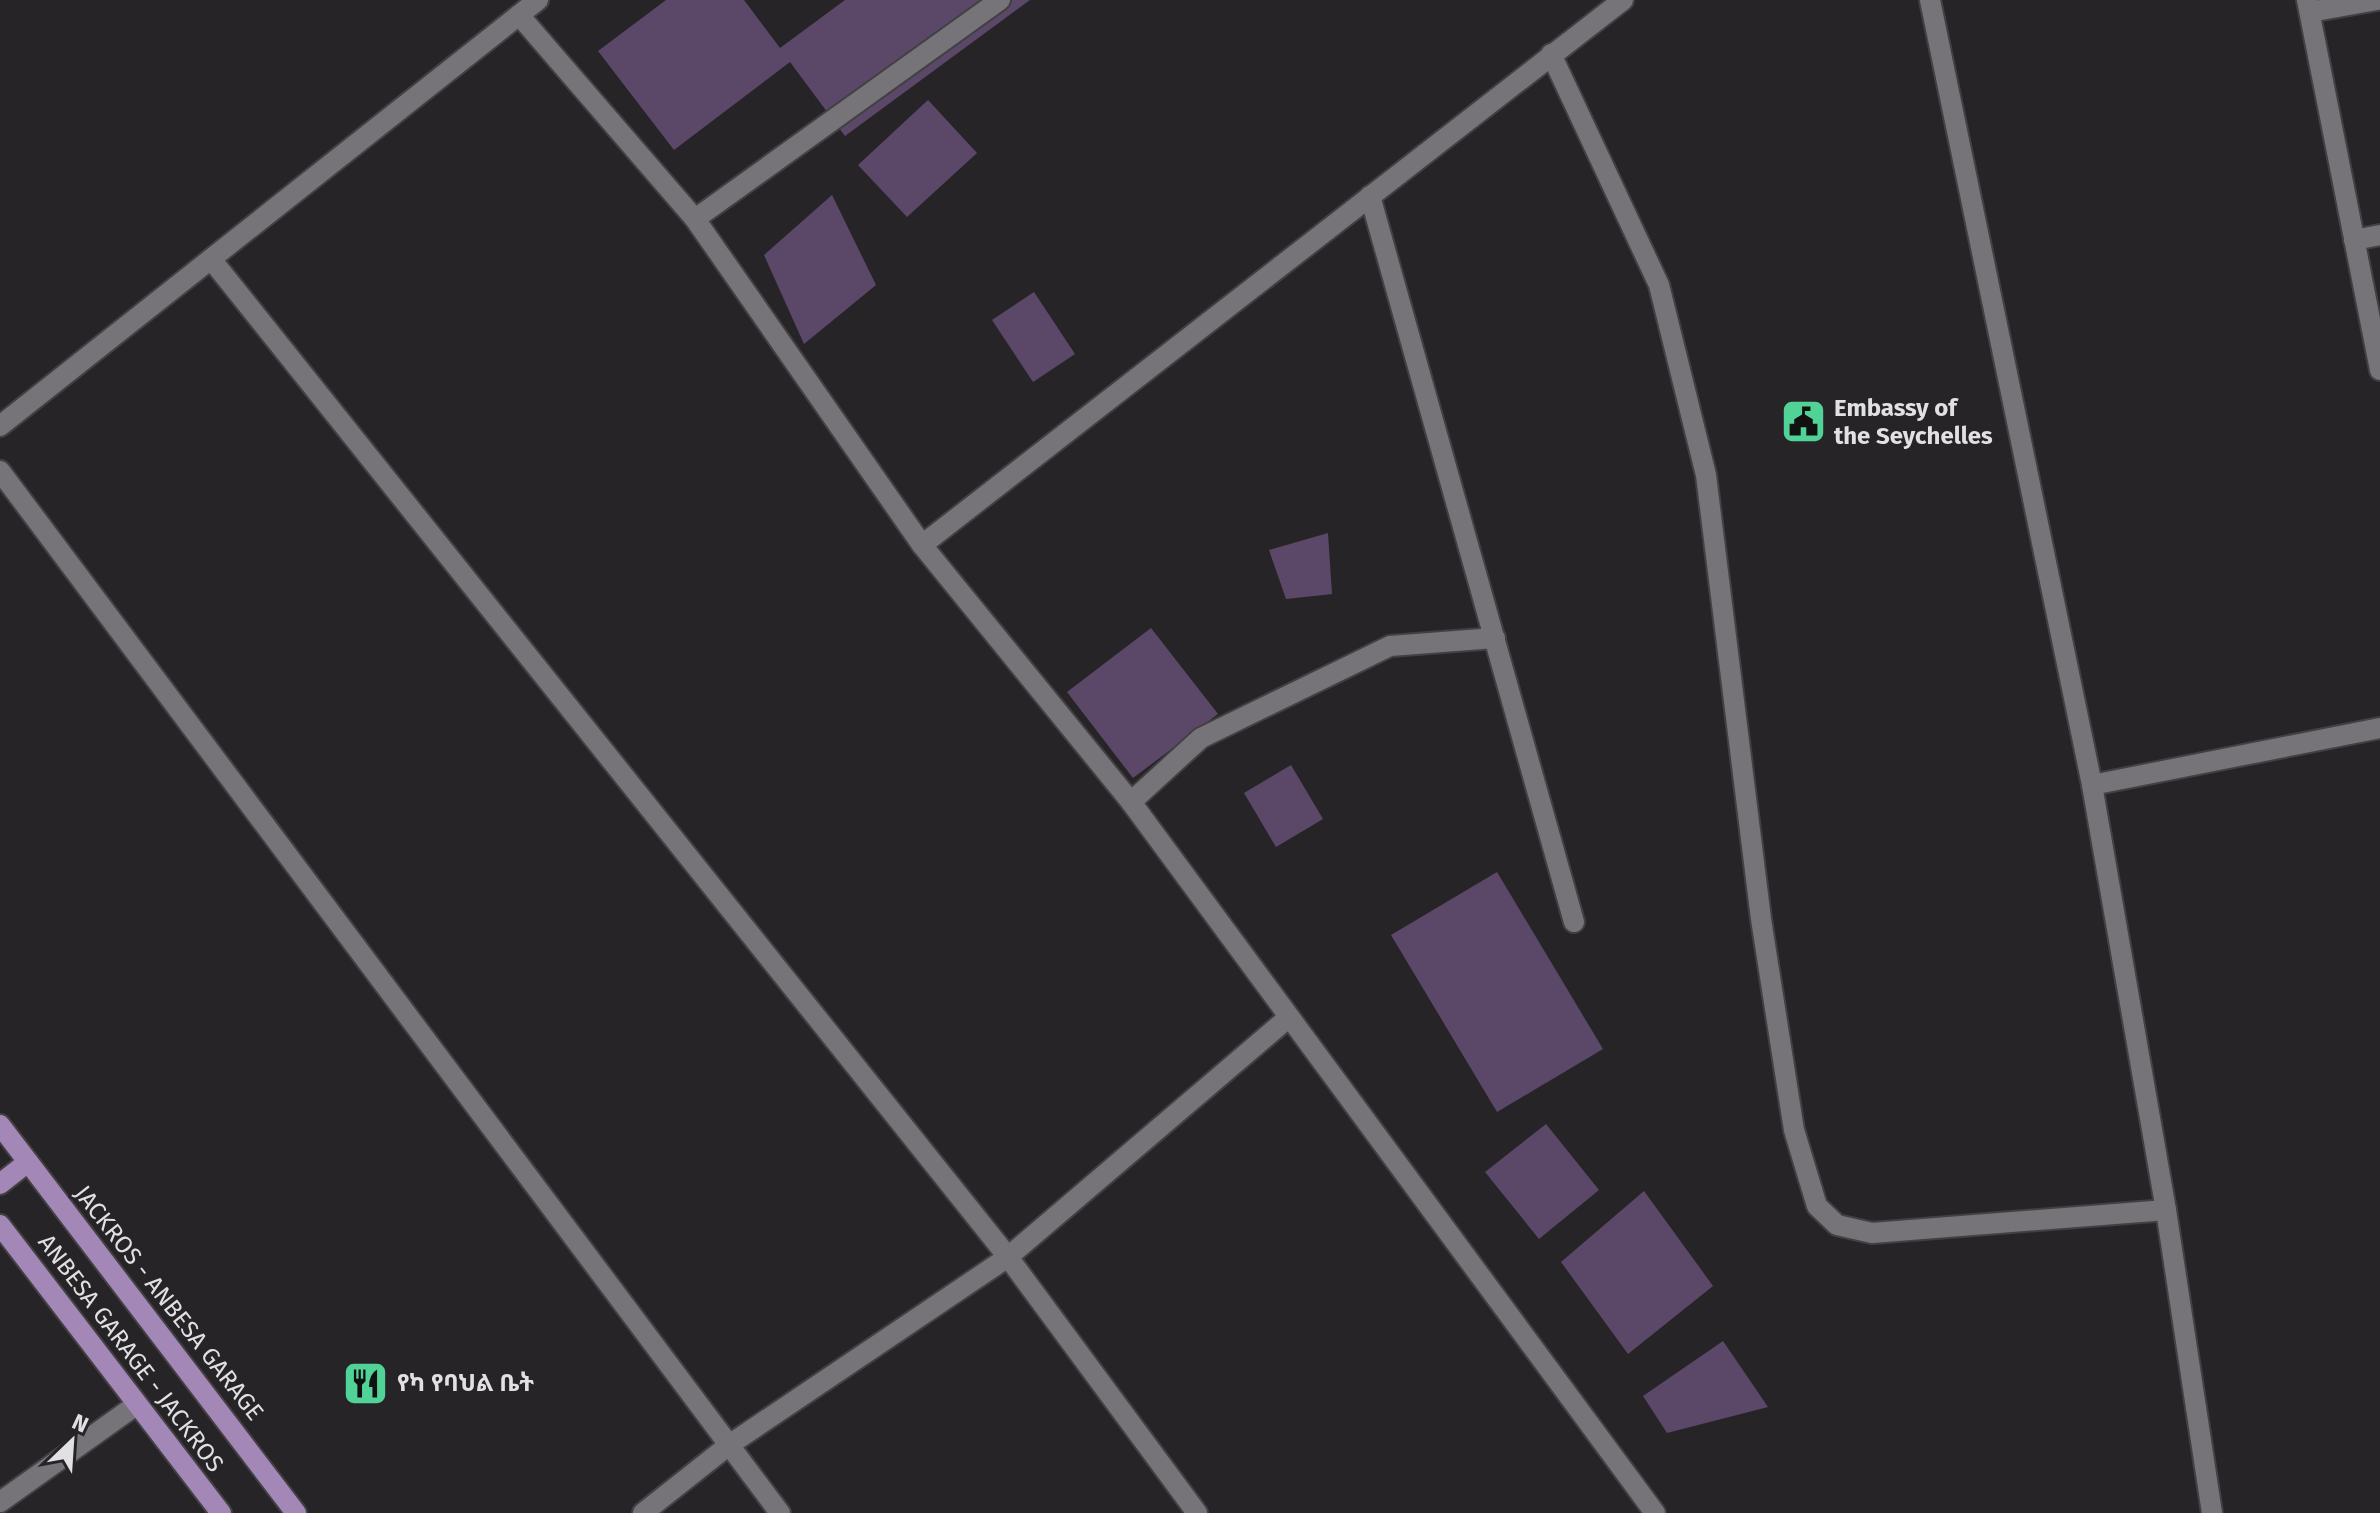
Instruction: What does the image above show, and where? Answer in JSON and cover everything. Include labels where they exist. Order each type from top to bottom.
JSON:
[{"type":"main road","name":"JACKROS - ANBESA GARAGE","points":[[0,1125],[296,1513]]},
{"type":"main road","points":[[0,1184],[28,1162]]},
{"type":"main road","name":"ANBESA GARAGE - JACKROS","points":[[0,1225],[221,1513]]},
{"type":"street","points":[[0,426],[538,0]]},
{"type":"street","points":[[695,219],[1000,0]]},
{"type":"street","points":[[922,545],[1623,0]]},
{"type":"street","points":[[1930,0],[2092,785],[2166,1210],[2212,1513]]},
{"type":"street","points":[[2377,0],[2308,6],[2380,370]]},
{"type":"street","points":[[519,15],[695,219],[922,545],[1131,802],[1655,1513]]},
{"type":"street","points":[[1551,54],[1659,285],[1706,475],[1764,934],[1794,1130],[1817,1206],[1837,1225],[1872,1233],[2166,1210]]},
{"type":"street","points":[[1370,196],[1574,922]]},
{"type":"street","points":[[2354,240],[2380,235]]},
{"type":"street","points":[[211,259],[1008,1257],[1197,1513]]},
{"type":"street","points":[[0,471],[780,1513]]},
{"type":"street","points":[[1131,802],[1201,738],[1390,646],[1495,638]]},
{"type":"street","points":[[2092,785],[2380,728]]},
{"type":"street","points":[[643,1513],[729,1445],[1008,1257],[1288,1018]]},
{"type":"street","points":[[1,1500],[136,1405]]},
{"type":"building","points":[[666,0],[744,0],[780,48],[845,0],[1030,0],[845,136],[790,62],[674,150],[598,51]]},
{"type":"building","points":[[928,100],[977,153],[907,217],[858,165]]},
{"type":"building","points":[[832,195],[876,285],[804,344],[764,255]]},
{"type":"building","points":[[1034,292],[1075,354],[1033,382],[992,320]]},
{"type":"building","points":[[1328,533],[1332,594],[1286,599],[1269,550]]},
{"type":"building","points":[[1151,628],[1218,714],[1133,778],[1067,692]]},
{"type":"building","points":[[1291,765],[1323,819],[1276,847],[1244,793]]},
{"type":"building","points":[[1497,872],[1603,1049],[1497,1112],[1391,935]]},
{"type":"building","points":[[1546,1124],[1599,1190],[1539,1239],[1485,1172]]},
{"type":"building","points":[[1644,1191],[1713,1286],[1628,1354],[1561,1262]]},
{"type":"building","points":[[1723,1341],[1768,1407],[1667,1433],[1643,1396]]},
{"type":"place","name":"Embassy of the Seychelles","points":[[1803,422]]},
{"type":"place","name":"የካ የባህል ቤት","points":[[366,1383]]}]
